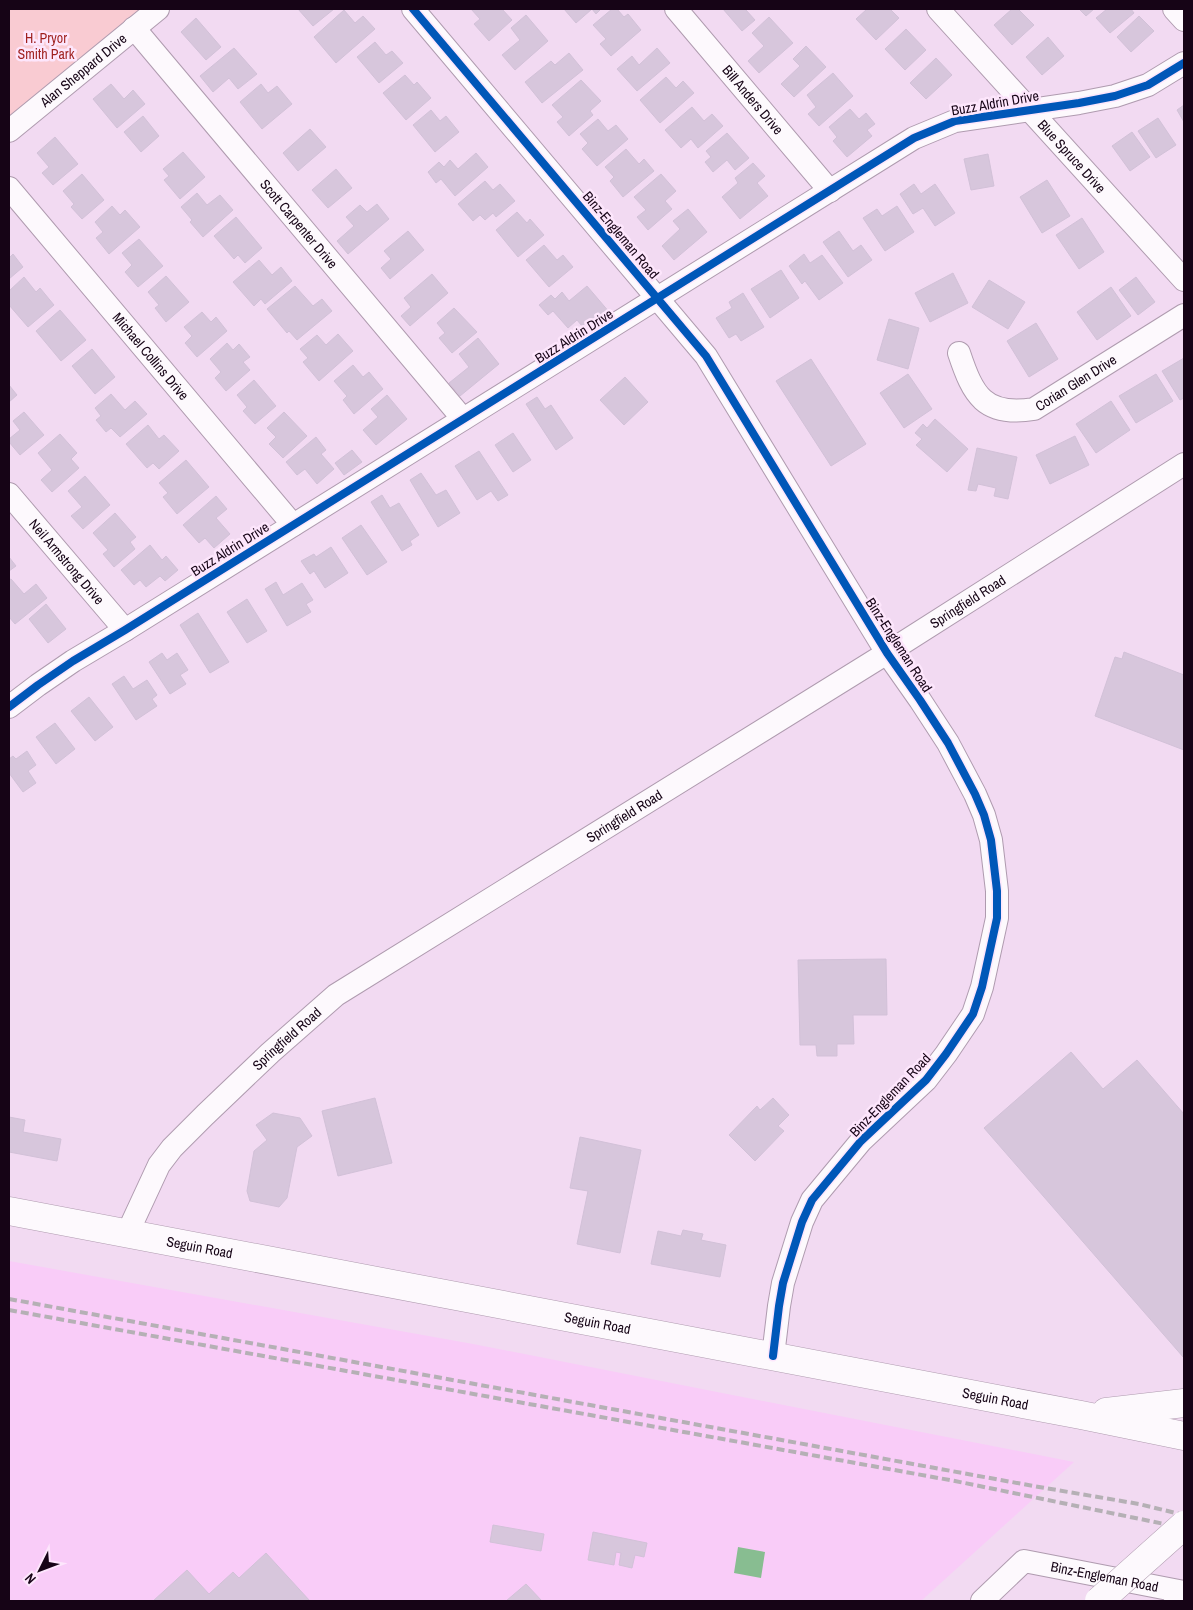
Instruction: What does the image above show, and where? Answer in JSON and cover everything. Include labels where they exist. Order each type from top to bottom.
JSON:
[{"type":"main road","name":"Seguin Road","points":[[9,1211],[1182,1433]]},
{"type":"main road","points":[[1082,1415],[1184,1403]]},
{"type":"main road","points":[[1099,1601],[1184,1525]]},
{"type":"main road","points":[[1178,1601],[1184,1594]]},
{"type":"street","name":"Alan Sheppard Drive","points":[[9,131],[158,9]]},
{"type":"street","name":"Binz-Engleman Road","points":[[413,9],[706,356],[887,653],[948,743],[984,815],[992,840],[997,891],[995,931],[982,987],[973,1014],[926,1080],[861,1141],[812,1200],[802,1222],[783,1283],[778,1306],[773,1356]]},
{"type":"street","name":"Bill Anders Drive","points":[[676,9],[830,191]]},
{"type":"street","name":"Blue Spruce Drive","points":[[938,9],[1184,280]]},
{"type":"street","points":[[1174,9],[1184,20]]},
{"type":"street","name":"Scott Carpenter Drive","points":[[134,28],[462,420]]},
{"type":"street","name":"Buzz Aldrin Drive","points":[[9,708],[73,660],[125,630],[914,138],[955,120],[1079,103],[1115,96],[1148,85],[1184,63]]},
{"type":"street","name":"Michael Collins Drive","points":[[9,188],[293,524]]},
{"type":"street","name":"Corian Glen Drive","points":[[959,353],[972,387],[992,407],[1018,412],[1034,410],[1184,316]]},
{"type":"street","name":"Springfield Road","points":[[127,1234],[159,1165],[172,1148],[270,1052],[336,995],[887,653],[1184,464]]},
{"type":"street","name":"Neil Armstrong Drive","points":[[9,494],[125,630]]},
{"type":"street","name":"Binz-Engleman Road","points":[[982,1601],[1024,1561],[1184,1594]]},
{"type":"shaded area","points":[[9,1261],[473,1344],[1074,1462],[921,1601],[9,1601]]},
{"type":"shaded area","points":[[738,1547],[765,1552],[761,1578],[734,1573]]},
{"type":"green space","name":"H. Pryor Smith Park","points":[[9,9],[151,9],[9,125]]},
{"type":"building","points":[[298,9],[334,9],[313,26]]},
{"type":"building","points":[[471,9],[502,9],[512,20],[489,41],[474,24],[480,19]]},
{"type":"building","points":[[564,9],[592,9],[576,23]]},
{"type":"building","points":[[592,9],[601,9],[596,14]]},
{"type":"building","points":[[612,9],[617,9],[624,17],[628,14],[641,30],[611,56],[600,44],[606,39],[593,25]]},
{"type":"building","points":[[723,9],[747,9],[755,20],[742,31]]},
{"type":"building","points":[[867,9],[890,9],[899,18],[876,40],[856,19]]},
{"type":"building","points":[[1012,9],[1018,9],[1034,25],[1012,45],[994,25]]},
{"type":"building","points":[[1079,9],[1094,9],[1086,16]]},
{"type":"building","points":[[1107,9],[1131,9],[1134,13],[1110,33],[1096,18]]},
{"type":"building","points":[[344,10],[355,23],[363,16],[375,29],[336,63],[314,37]]},
{"type":"building","points":[[526,15],[548,41],[515,70],[502,55],[520,40],[511,28]]},
{"type":"building","points":[[1139,16],[1154,31],[1131,52],[1117,37]]},
{"type":"building","points":[[769,17],[793,43],[759,73],[748,61],[764,46],[752,33]]},
{"type":"building","points":[[196,18],[221,47],[206,60],[181,32]]},
{"type":"building","points":[[906,29],[926,50],[905,70],[885,49]]},
{"type":"building","points":[[1048,37],[1064,56],[1042,75],[1026,57]]},
{"type":"building","points":[[375,42],[386,55],[392,51],[403,63],[379,83],[357,57]]},
{"type":"building","points":[[806,46],[826,67],[794,97],[781,84],[800,66],[793,59]]},
{"type":"building","points":[[234,48],[257,74],[238,89],[229,78],[213,92],[200,76]]},
{"type":"building","points":[[657,48],[670,63],[637,91],[617,69],[632,56],[639,65]]},
{"type":"building","points":[[569,53],[583,70],[542,103],[525,82],[551,61],[555,65]]},
{"type":"building","points":[[936,58],[952,75],[926,99],[910,83]]},
{"type":"building","points":[[833,73],[853,96],[819,126],[808,114],[816,107],[807,95]]},
{"type":"building","points":[[405,75],[414,85],[417,82],[431,98],[406,120],[383,93]]},
{"type":"building","points":[[666,77],[676,88],[683,81],[694,93],[660,123],[640,100]]},
{"type":"building","points":[[581,80],[601,101],[590,111],[593,115],[569,136],[557,122],[563,117],[552,105]]},
{"type":"building","points":[[111,84],[124,99],[133,90],[145,104],[117,128],[93,99]]},
{"type":"building","points":[[261,84],[268,93],[277,86],[292,104],[262,129],[240,102]]},
{"type":"building","points":[[1184,105],[1184,122],[1177,110]]},
{"type":"building","points":[[692,107],[704,121],[712,114],[723,126],[698,148],[691,139],[681,148],[665,130]]},
{"type":"building","points":[[850,109],[859,119],[866,113],[875,124],[867,130],[872,136],[847,157],[833,141],[837,137],[829,127]]},
{"type":"building","points":[[431,110],[440,121],[446,116],[459,132],[435,152],[413,125]]},
{"type":"building","points":[[143,116],[159,136],[141,152],[124,132]]},
{"type":"building","points":[[1158,118],[1176,145],[1156,158],[1138,131]]},
{"type":"building","points":[[598,119],[608,131],[616,125],[628,139],[597,166],[582,149],[588,143],[580,134]]},
{"type":"building","points":[[310,129],[326,147],[298,171],[283,153]]},
{"type":"building","points":[[1132,132],[1150,157],[1130,171],[1112,146]]},
{"type":"building","points":[[727,133],[749,158],[735,170],[727,160],[713,172],[705,162],[711,157],[706,151]]},
{"type":"building","points":[[55,137],[78,164],[53,185],[42,173],[49,167],[37,153]]},
{"type":"building","points":[[626,149],[639,164],[644,159],[654,171],[623,197],[610,181],[614,177],[605,167]]},
{"type":"building","points":[[183,152],[205,177],[180,199],[164,180],[169,176],[163,169]]},
{"type":"building","points":[[476,153],[488,167],[455,196],[441,179],[436,183],[428,172],[439,162],[444,167],[450,160],[458,169]]},
{"type":"building","points":[[988,154],[994,186],[971,190],[964,159]]},
{"type":"building","points":[[753,163],[765,176],[757,183],[768,196],[740,219],[722,197],[738,183],[735,178]]},
{"type":"building","points":[[336,169],[352,188],[328,208],[312,190]]},
{"type":"building","points":[[82,174],[104,200],[82,219],[71,207],[74,204],[63,191]]},
{"type":"building","points":[[661,174],[676,191],[665,201],[672,209],[648,230],[637,217],[646,210],[634,197]]},
{"type":"building","points":[[1047,180],[1070,216],[1042,233],[1020,197]]},
{"type":"building","points":[[485,181],[493,190],[500,184],[515,201],[496,217],[493,213],[485,220],[480,215],[473,221],[458,204]]},
{"type":"building","points":[[914,184],[921,194],[935,184],[955,213],[935,226],[923,208],[913,214],[900,194]]},
{"type":"building","points":[[197,193],[207,205],[220,195],[233,210],[203,237],[190,222],[192,220],[181,207]]},
{"type":"building","points":[[377,204],[389,219],[348,254],[337,241],[354,226],[346,217],[360,205],[367,212]]},
{"type":"building","points":[[112,206],[120,215],[125,210],[140,227],[109,254],[96,238],[103,232],[95,222]]},
{"type":"building","points":[[897,206],[914,232],[885,251],[863,218],[877,209],[882,216]]},
{"type":"building","points":[[688,209],[707,232],[674,260],[662,246],[680,229],[673,221]]},
{"type":"building","points":[[517,212],[527,223],[530,219],[544,235],[518,257],[496,230]]},
{"type":"building","points":[[236,217],[262,248],[245,263],[238,255],[234,259],[214,236]]},
{"type":"building","points":[[1082,218],[1104,252],[1079,269],[1056,235]]},
{"type":"building","points":[[408,231],[424,250],[390,279],[381,268],[391,259],[384,251]]},
{"type":"building","points":[[839,231],[853,251],[861,245],[872,260],[848,277],[823,242]]},
{"type":"building","points":[[139,239],[163,266],[138,287],[125,272],[132,265],[122,253]]},
{"type":"building","points":[[544,245],[557,260],[563,255],[573,267],[549,287],[526,260]]},
{"type":"building","points":[[13,254],[23,267],[9,279],[9,258]]},
{"type":"building","points":[[804,254],[810,263],[822,255],[843,283],[819,300],[805,281],[802,284],[789,266]]},
{"type":"building","points":[[259,260],[272,275],[281,267],[292,281],[265,304],[261,299],[254,306],[233,282]]},
{"type":"building","points":[[781,270],[799,298],[770,318],[751,289]]},
{"type":"building","points":[[953,273],[968,303],[930,322],[915,293]]},
{"type":"building","points":[[432,274],[448,293],[410,326],[401,316],[411,307],[404,298]]},
{"type":"building","points":[[166,276],[189,302],[166,322],[155,308],[159,305],[148,292]]},
{"type":"building","points":[[24,277],[36,292],[40,288],[54,305],[28,327],[9,305],[9,291]]},
{"type":"building","points":[[1136,277],[1155,302],[1138,315],[1119,290]]},
{"type":"building","points":[[989,280],[1025,302],[1008,329],[972,307]]},
{"type":"building","points":[[295,286],[313,306],[322,299],[332,311],[297,340],[289,331],[287,333],[267,309]]},
{"type":"building","points":[[587,286],[610,313],[595,325],[590,319],[582,326],[577,320],[568,328],[553,311],[548,315],[539,305],[551,295],[555,299],[562,292],[569,301]]},
{"type":"building","points":[[1111,287],[1131,316],[1097,340],[1077,312]]},
{"type":"building","points":[[743,293],[764,327],[741,341],[736,334],[729,338],[716,318],[732,308],[729,302]]},
{"type":"building","points":[[454,308],[477,332],[452,353],[439,338],[445,333],[437,323]]},
{"type":"building","points":[[60,310],[86,340],[61,361],[36,331]]},
{"type":"building","points":[[202,312],[211,322],[216,317],[227,331],[197,357],[185,343],[192,336],[184,327]]},
{"type":"building","points":[[889,319],[919,328],[908,369],[877,360]]},
{"type":"building","points":[[1036,323],[1058,359],[1029,377],[1007,341]]},
{"type":"building","points":[[338,334],[353,351],[319,381],[303,362],[308,358],[300,349],[317,335],[326,345]]},
{"type":"building","points":[[478,338],[499,364],[460,396],[449,383],[469,367],[459,354]]},
{"type":"building","points":[[227,343],[233,350],[239,344],[250,357],[243,362],[250,370],[226,391],[215,378],[221,372],[210,359]]},
{"type":"building","points":[[92,349],[115,377],[95,394],[72,366]]},
{"type":"building","points":[[1184,358],[1184,398],[1180,400],[1162,371]]},
{"type":"building","points":[[811,359],[866,444],[831,466],[776,381]]},
{"type":"building","points":[[353,365],[363,377],[369,372],[383,389],[354,414],[343,400],[347,396],[334,381]]},
{"type":"building","points":[[908,374],[932,409],[904,428],[880,393]]},
{"type":"building","points":[[1156,374],[1173,401],[1136,423],[1119,396]]},
{"type":"building","points":[[625,377],[648,402],[624,425],[600,400]]},
{"type":"building","points":[[254,380],[276,406],[255,424],[243,411],[247,407],[237,395]]},
{"type":"building","points":[[9,385],[17,395],[9,402]]},
{"type":"building","points":[[111,394],[125,410],[135,401],[147,414],[120,437],[111,428],[106,432],[96,420],[101,416],[95,408]]},
{"type":"building","points":[[387,395],[407,419],[376,445],[363,430],[378,417],[371,409]]},
{"type":"building","points":[[537,397],[545,409],[551,405],[573,438],[556,450],[526,404]]},
{"type":"building","points":[[1111,401],[1130,430],[1096,453],[1076,424]]},
{"type":"building","points":[[24,412],[44,435],[20,455],[9,442],[9,439],[20,430],[13,421]]},
{"type":"building","points":[[284,412],[307,436],[283,458],[269,444],[276,437],[267,428]]},
{"type":"building","points":[[935,419],[968,449],[947,472],[916,445],[922,439],[915,433],[923,424],[927,428]]},
{"type":"building","points":[[148,425],[159,439],[164,435],[179,451],[159,469],[153,463],[147,468],[126,444]]},
{"type":"building","points":[[513,433],[531,460],[513,472],[495,445]]},
{"type":"building","points":[[60,434],[77,453],[71,459],[79,468],[52,492],[41,480],[52,470],[38,453]]},
{"type":"building","points":[[1075,436],[1089,465],[1050,484],[1036,455]]},
{"type":"building","points":[[316,437],[326,450],[321,454],[334,469],[317,484],[305,469],[297,475],[286,462]]},
{"type":"building","points":[[977,448],[1017,457],[1008,499],[994,496],[996,488],[978,484],[976,491],[968,490]]},
{"type":"building","points":[[352,450],[362,462],[344,475],[335,463]]},
{"type":"building","points":[[479,451],[508,495],[498,501],[491,491],[477,500],[455,466]]},
{"type":"building","points":[[186,460],[209,487],[177,514],[163,497],[168,493],[159,483]]},
{"type":"building","points":[[421,473],[436,495],[446,490],[460,513],[438,527],[410,480]]},
{"type":"building","points":[[85,476],[110,505],[83,529],[71,516],[82,507],[68,491]]},
{"type":"building","points":[[382,495],[390,508],[399,503],[419,535],[410,541],[412,545],[402,551],[371,502]]},
{"type":"building","points":[[216,496],[227,509],[216,518],[230,534],[214,548],[205,538],[199,543],[183,525]]},
{"type":"building","points":[[115,513],[136,537],[130,542],[135,549],[114,567],[103,554],[108,550],[93,533]]},
{"type":"building","points":[[361,525],[387,562],[367,575],[342,538]]},
{"type":"building","points":[[150,545],[162,560],[166,556],[178,570],[165,581],[160,576],[146,587],[140,580],[134,585],[121,570]]},
{"type":"building","points":[[331,547],[348,573],[325,588],[314,571],[310,574],[301,561],[314,554],[316,557]]},
{"type":"building","points":[[9,557],[16,566],[9,571]]},
{"type":"building","points":[[11,579],[24,594],[36,584],[47,598],[15,624],[9,617],[9,580]]},
{"type":"building","points":[[276,582],[283,595],[302,583],[313,600],[306,604],[311,612],[287,626],[265,589]]},
{"type":"building","points":[[247,599],[267,631],[247,643],[227,612]]},
{"type":"building","points":[[46,604],[66,629],[48,643],[29,619]]},
{"type":"building","points":[[198,613],[229,662],[210,673],[180,625]]},
{"type":"building","points":[[1124,652],[1184,675],[1184,750],[1095,716],[1115,657],[1122,659]]},
{"type":"building","points":[[162,653],[167,660],[177,653],[188,670],[180,675],[186,684],[170,694],[149,662]]},
{"type":"building","points":[[124,676],[133,689],[147,680],[157,695],[152,699],[157,706],[136,720],[112,684]]},
{"type":"building","points":[[89,697],[113,727],[95,741],[71,711]]},
{"type":"building","points":[[55,723],[75,749],[56,764],[36,737]]},
{"type":"building","points":[[27,751],[36,765],[28,771],[36,783],[23,792],[9,773],[9,759],[13,756],[16,759]]},
{"type":"building","points":[[886,959],[887,1015],[853,1015],[854,1044],[837,1044],[837,1056],[817,1056],[816,1045],[800,1045],[798,960]]},
{"type":"building","points":[[1071,1052],[1103,1089],[1137,1060],[1184,1114],[1184,1358],[984,1128]]},
{"type":"building","points":[[375,1098],[392,1163],[338,1176],[322,1111]]},
{"type":"building","points":[[773,1098],[789,1115],[778,1126],[784,1131],[755,1161],[729,1135],[757,1106],[760,1110]]},
{"type":"building","points":[[273,1113],[300,1118],[312,1136],[297,1147],[287,1198],[279,1207],[250,1201],[247,1191],[254,1151],[267,1140],[256,1125]]},
{"type":"building","points":[[9,1117],[25,1120],[23,1132],[61,1139],[57,1161],[9,1152]]},
{"type":"building","points":[[580,1137],[641,1150],[620,1253],[577,1244],[588,1191],[570,1188]]},
{"type":"building","points":[[683,1230],[703,1234],[701,1240],[726,1245],[720,1277],[651,1264],[658,1231],[681,1236]]},
{"type":"building","points":[[493,1525],[544,1534],[541,1551],[490,1542]]},
{"type":"building","points":[[593,1532],[647,1543],[644,1557],[635,1555],[632,1568],[619,1565],[621,1553],[616,1552],[614,1565],[588,1560]]},
{"type":"building","points":[[266,1553],[310,1601],[153,1601],[187,1570],[209,1594],[233,1572],[239,1578]]},
{"type":"building","points":[[526,1584],[542,1601],[506,1601]]},
{"type":"railway","points":[[9,1299],[1139,1504],[1184,1515]]},
{"type":"railway","points":[[9,1310],[955,1481],[1184,1528]]},
{"type":"cycle path","points":[[413,9],[706,356],[887,653],[948,743],[975,794],[984,815],[991,840],[997,891],[997,918],[982,987],[973,1014],[926,1080],[861,1141],[812,1200],[802,1222],[783,1283],[773,1356]]},
{"type":"cycle path","points":[[9,707],[73,661],[914,138],[955,121],[1115,96],[1148,85],[1184,63]]}]
